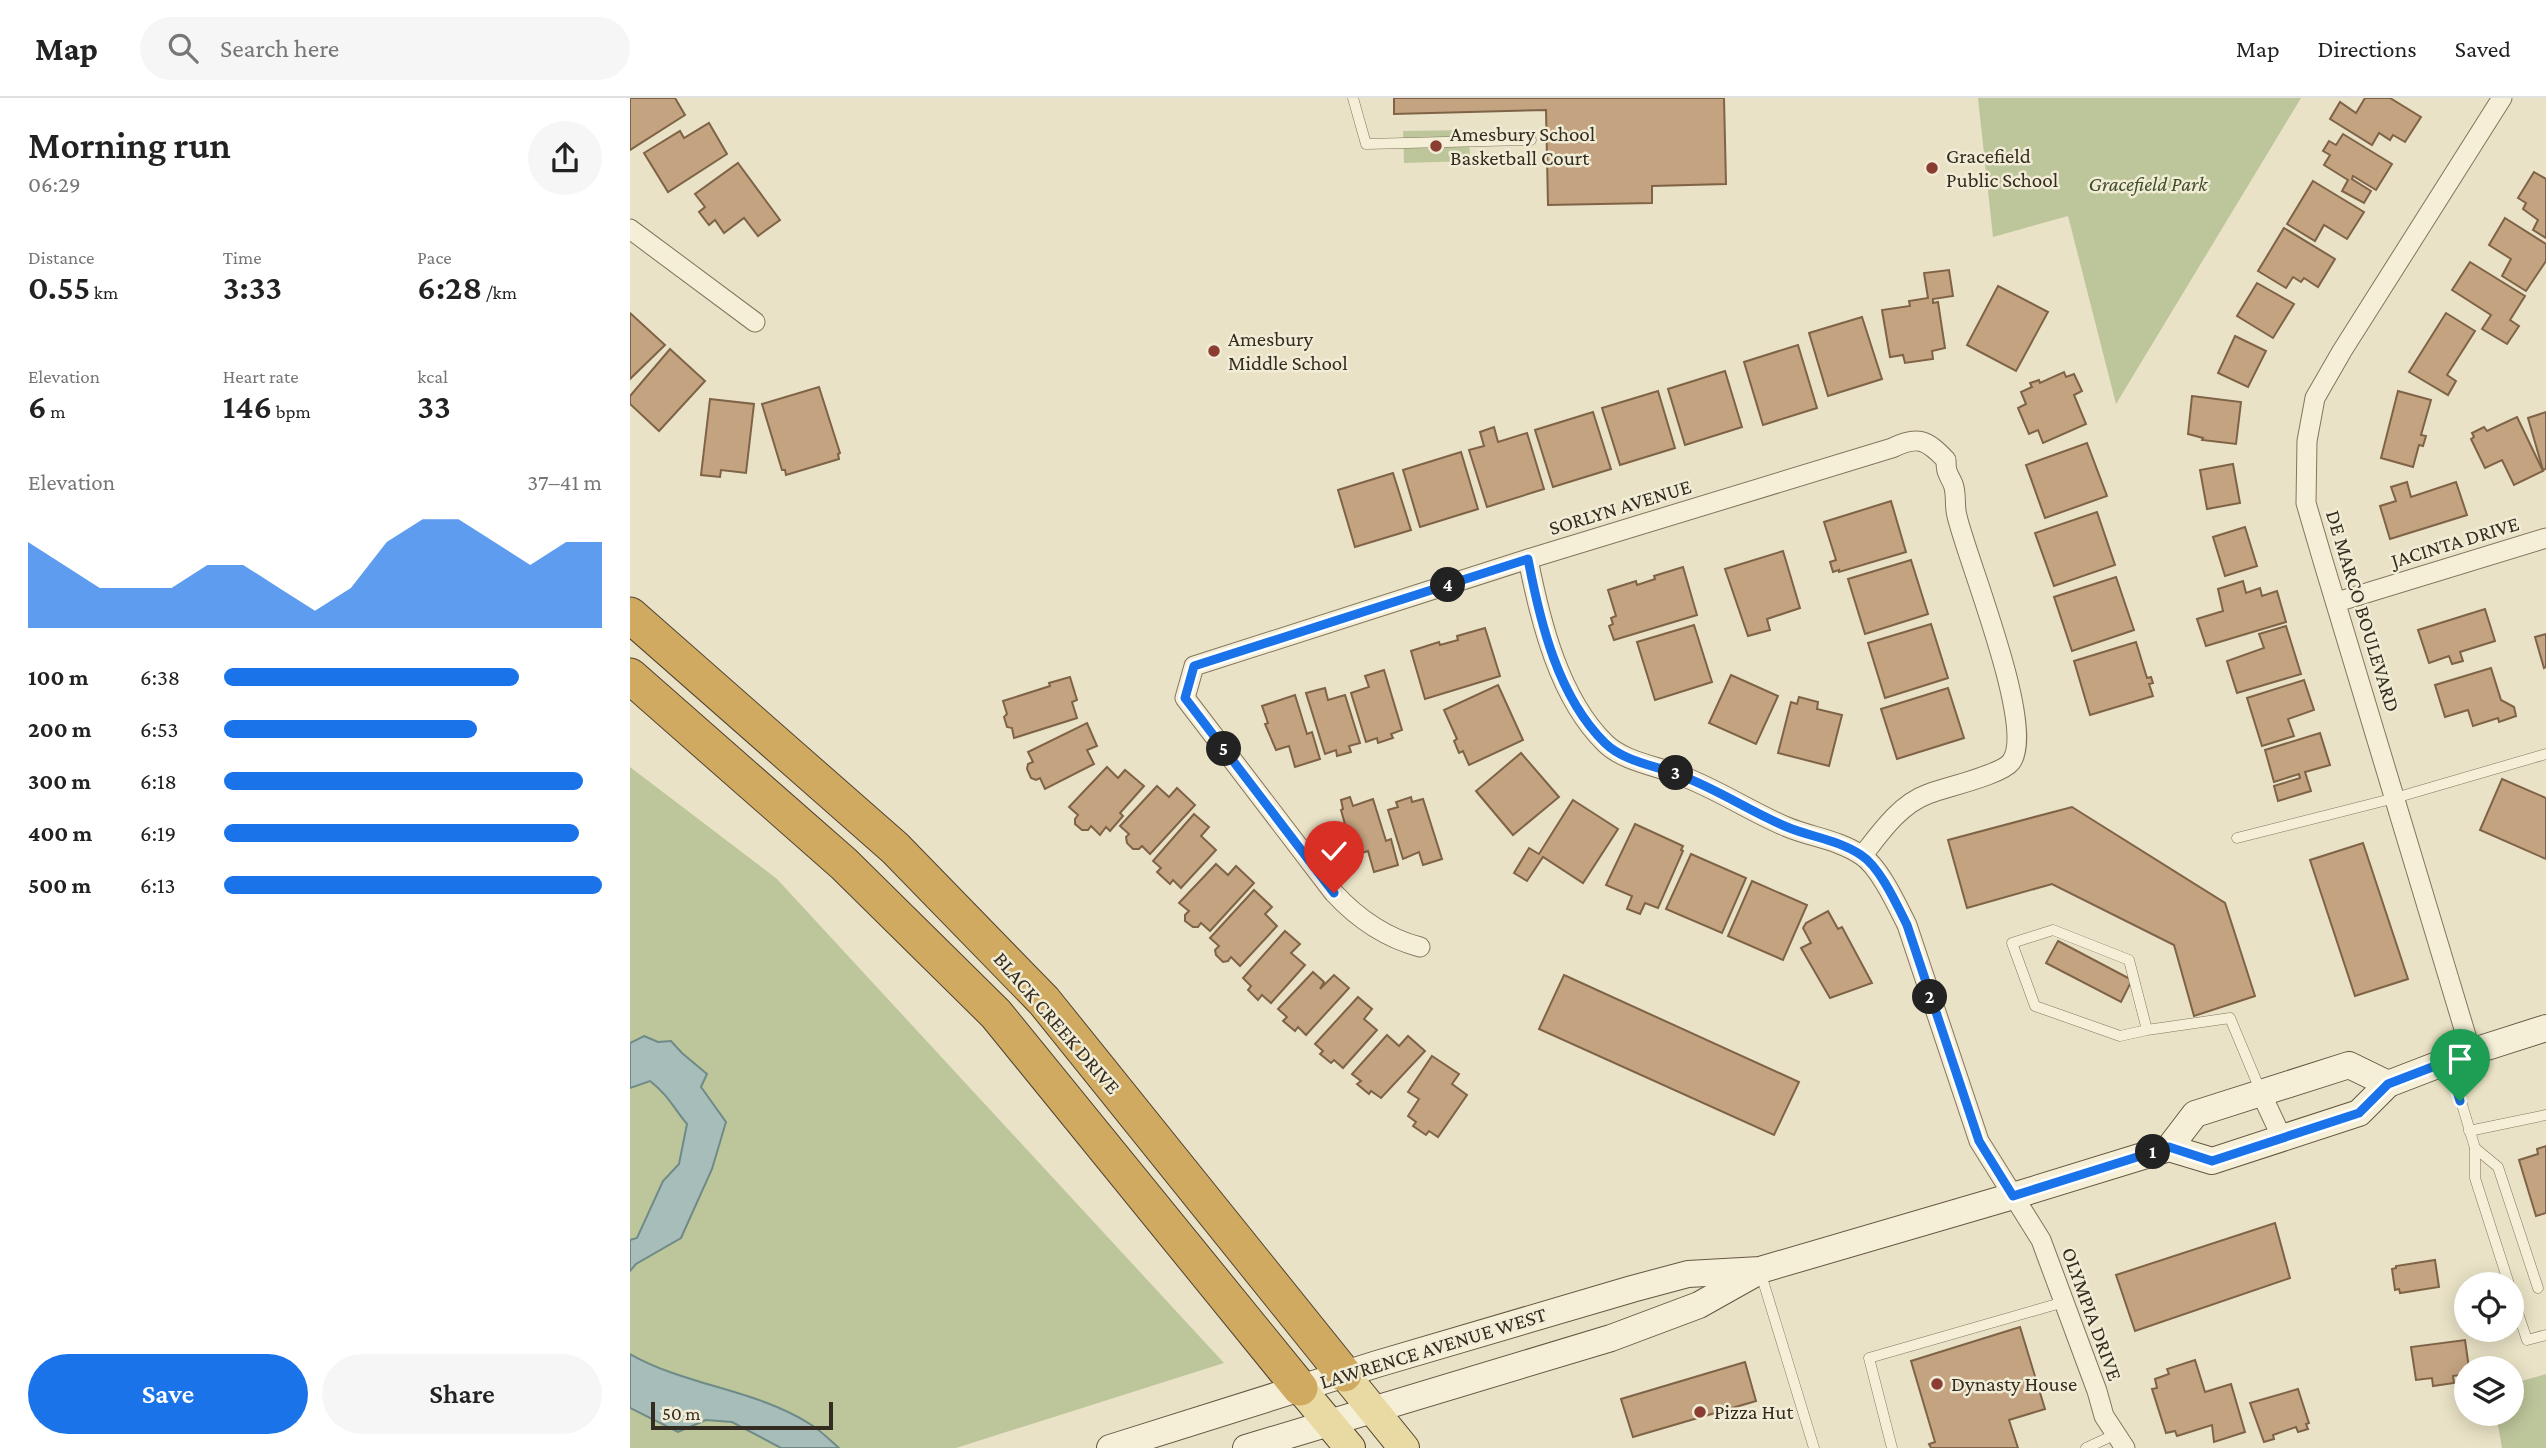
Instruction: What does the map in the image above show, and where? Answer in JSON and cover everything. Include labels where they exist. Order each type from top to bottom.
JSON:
[{"type":"highway","name":"BLACK CREEK DRIVE","points":[[630,615],[895,848],[1044,1001],[1344,1374]]},
{"type":"highway","name":"BLACK CREEK DRIVE","points":[[630,676],[844,864],[996,1014],[1300,1388]]},
{"type":"main road","points":[[2388,1084],[2349,1065],[2195,1114],[2169,1147],[2212,1161],[2359,1113],[2388,1084],[2460,1056],[2546,1028]]},
{"type":"main road","name":"LAWRENCE AVENUE WEST","points":[[1110,1448],[1344,1374],[1688,1275],[1760,1270],[2169,1147]]},
{"type":"main road","name":"LAWRENCE AVENUE WEST","points":[[1246,1448],[1624,1333],[1699,1305],[1760,1270]]},
{"type":"main road","name":"BLACK CREEK DRIVE","points":[[1344,1374],[1404,1448]]},
{"type":"main road","name":"BLACK CREEK DRIVE","points":[[1300,1388],[1350,1448]]},
{"type":"street","name":"DE MARCO BOULEVARD","points":[[2460,1056],[2395,798],[2306,503],[2307,441],[2315,398],[2349,339],[2502,98]]},
{"type":"street","points":[[630,229],[755,321]]},
{"type":"street","name":"SORLYN AVENUE","points":[[1420,947],[1378,930],[1343,902],[1185,698],[1194,666],[1528,559],[1892,448],[1907,441],[1921,441],[1932,445],[1946,460],[1946,474],[1953,485],[1956,515],[2001,654],[2015,719],[2018,749],[2010,763],[1999,770],[1926,794],[1878,833],[1863,855]]},
{"type":"street","name":"JACINTA DRIVE","points":[[2337,602],[2546,538]]},
{"type":"street","points":[[1528,559],[1536,602],[1560,671],[1585,719],[1606,745],[1635,760],[1733,798],[1790,828],[1820,836],[1863,855]]},
{"type":"street","name":"OLYMPIA DRIVE","points":[[1863,855],[1891,892],[1907,925],[1979,1141],[2041,1240],[2104,1416],[2120,1441]]},
{"type":"street","points":[[2261,1093],[2282,1138]]},
{"type":"lane","points":[[1353,98],[1366,144],[1531,140]]},
{"type":"lane","points":[[2237,838],[2395,798],[2546,754]]},
{"type":"lane","points":[[2147,1030],[2129,960],[2053,930],[2012,943],[2035,1006],[2120,1036],[2231,1018],[2261,1093]]},
{"type":"lane","points":[[2460,1056],[2469,1131],[2474,1148],[2474,1178],[2505,1272]]},
{"type":"lane","points":[[2469,1131],[2546,1115]]},
{"type":"lane","points":[[2474,1148],[2498,1167],[2538,1288]]},
{"type":"lane","points":[[1760,1270],[1814,1448]]},
{"type":"lane","points":[[1892,1448],[1870,1358],[2064,1302]]},
{"type":"lane","points":[[2524,1331],[2527,1340],[2546,1335]]},
{"type":"lane","points":[[2086,1448],[2120,1441]]},
{"type":"green space","name":"Gracefield Park","points":[[1978,98],[2301,98],[2116,404],[2068,216],[1993,237]]},
{"type":"green space","name":"Amesbury School Basketball Court","points":[[1469,130],[1470,161],[1404,163],[1403,131]]},
{"type":"green space","points":[[630,767],[777,879],[1224,1363],[956,1448],[630,1448]]},
{"type":"green space","points":[[2546,1374],[2546,1448],[2502,1448],[2498,1426],[2524,1426],[2524,1380]]},
{"type":"water","points":[[644,1036],[658,1042],[671,1041],[707,1074],[701,1087],[726,1122],[712,1169],[681,1238],[636,1264],[630,1271],[630,1240],[637,1238],[663,1181],[679,1164],[687,1124],[666,1096],[650,1081],[630,1088],[630,1043]]},
{"type":"water","points":[[630,1354],[674,1374],[789,1412],[814,1426],[839,1448],[781,1448],[732,1422],[706,1420],[678,1432],[630,1408]]},
{"type":"building","points":[[630,98],[675,98],[685,115],[630,150]]},
{"type":"building","points":[[1394,98],[1724,98],[1726,184],[1652,186],[1652,203],[1548,205],[1546,110],[1394,114]]},
{"type":"building","points":[[2365,98],[2390,98],[2421,117],[2405,142],[2393,135],[2390,140],[2379,133],[2372,145],[2330,119],[2340,102],[2356,113]]},
{"type":"building","points":[[709,123],[727,154],[668,192],[644,153],[680,131],[684,138]]},
{"type":"building","points":[[2343,134],[2392,164],[2376,190],[2353,176],[2352,179],[2371,191],[2364,203],[2342,191],[2348,180],[2324,165],[2330,155],[2323,151],[2329,141],[2336,145]]},
{"type":"building","points":[[738,163],[780,220],[758,236],[744,218],[724,233],[715,220],[709,225],[699,212],[705,207],[695,194]]},
{"type":"building","points":[[2534,172],[2546,179],[2546,238],[2533,230],[2538,220],[2523,209],[2526,203],[2518,198]]},
{"type":"building","points":[[2313,181],[2364,212],[2347,239],[2324,225],[2315,241],[2287,224]]},
{"type":"building","points":[[2505,218],[2546,244],[2546,261],[2526,291],[2502,276],[2511,259],[2489,245]]},
{"type":"building","points":[[2284,228],[2335,259],[2318,287],[2304,278],[2301,282],[2293,277],[2286,288],[2258,271]]},
{"type":"building","points":[[2470,262],[2525,296],[2510,320],[2519,326],[2507,344],[2482,329],[2491,315],[2452,290]]},
{"type":"building","points":[[1949,270],[1953,296],[1933,299],[1933,303],[1938,302],[1945,348],[1932,351],[1933,359],[1905,363],[1903,355],[1890,357],[1882,310],[1910,306],[1909,301],[1928,298],[1924,273]]},
{"type":"building","points":[[2257,283],[2294,304],[2273,338],[2237,316]]},
{"type":"building","points":[[1998,286],[2048,312],[2016,371],[1967,345]]},
{"type":"building","points":[[630,313],[665,345],[630,379]]},
{"type":"building","points":[[2446,313],[2475,331],[2447,375],[2456,381],[2448,395],[2409,372]]},
{"type":"building","points":[[1862,317],[1882,379],[1828,396],[1809,333]]},
{"type":"building","points":[[2235,336],[2266,351],[2248,387],[2218,373]]},
{"type":"building","points":[[1798,345],[1817,408],[1763,425],[1744,362]]},
{"type":"building","points":[[670,349],[705,381],[659,431],[630,404],[630,396]]},
{"type":"building","points":[[1725,371],[1742,427],[1685,445],[1668,389]]},
{"type":"building","points":[[2064,372],[2066,377],[2074,374],[2082,391],[2074,395],[2086,424],[2043,443],[2038,430],[2029,434],[2018,408],[2026,404],[2021,392],[2032,387],[2030,383],[2039,380],[2040,383]]},
{"type":"building","points":[[819,387],[840,453],[839,459],[786,475],[785,470],[782,470],[762,404]]},
{"type":"building","points":[[1658,391],[1675,448],[1620,465],[1602,408]]},
{"type":"building","points":[[2398,391],[2431,400],[2421,435],[2426,436],[2423,446],[2419,445],[2413,467],[2381,458]]},
{"type":"building","points":[[2192,396],[2241,402],[2236,444],[2202,440],[2203,438],[2188,434]]},
{"type":"building","points":[[710,399],[754,404],[746,473],[721,470],[720,477],[701,475]]},
{"type":"building","points":[[1593,412],[1611,469],[1553,487],[1535,430]]},
{"type":"building","points":[[2546,412],[2546,469],[2543,470],[2528,418]]},
{"type":"building","points":[[2517,417],[2543,471],[2514,485],[2502,460],[2485,468],[2471,439],[2474,437],[2472,433],[2484,427],[2487,431]]},
{"type":"building","points":[[1494,427],[1498,442],[1527,433],[1544,489],[1487,507],[1469,450],[1484,446],[1480,432]]},
{"type":"building","points":[[2087,443],[2107,496],[2045,518],[2026,465]]},
{"type":"building","points":[[1461,452],[1478,509],[1420,527],[1403,470]]},
{"type":"building","points":[[2233,464],[2240,503],[2207,509],[2200,470]]},
{"type":"building","points":[[1393,473],[1411,530],[1355,547],[1338,490]]},
{"type":"building","points":[[2407,482],[2411,497],[2456,482],[2467,515],[2390,539],[2380,506],[2396,501],[2391,487]]},
{"type":"building","points":[[1891,501],[1906,552],[1833,572],[1830,562],[1836,560],[1824,522]]},
{"type":"building","points":[[2097,512],[2115,565],[2054,586],[2035,533]]},
{"type":"building","points":[[2245,527],[2257,566],[2225,576],[2213,537]]},
{"type":"building","points":[[1783,551],[1800,608],[1767,619],[1770,630],[1748,636],[1725,569]]},
{"type":"building","points":[[1911,560],[1928,614],[1865,634],[1848,579]]},
{"type":"building","points":[[1683,567],[1697,615],[1614,640],[1609,626],[1613,624],[1611,618],[1616,616],[1608,590],[1636,581],[1637,585],[1655,579],[1654,576]]},
{"type":"building","points":[[2116,577],[2134,630],[2072,651],[2054,597]]},
{"type":"building","points":[[2243,581],[2246,593],[2260,588],[2262,596],[2277,591],[2286,622],[2206,646],[2197,619],[2223,611],[2218,589]]},
{"type":"building","points":[[2485,609],[2495,641],[2460,652],[2463,661],[2452,664],[2449,656],[2429,663],[2418,630]]},
{"type":"building","points":[[1931,624],[1948,678],[1885,698],[1868,643]]},
{"type":"building","points":[[1694,625],[1712,682],[1655,700],[1637,642]]},
{"type":"building","points":[[2286,626],[2301,674],[2237,693],[2227,661],[2264,648],[2259,634]]},
{"type":"building","points":[[1485,628],[1500,676],[1425,699],[1411,651],[1439,642],[1440,645],[1458,640],[1457,636]]},
{"type":"building","points":[[2546,634],[2546,667],[2544,668],[2535,637]]},
{"type":"building","points":[[2136,642],[2147,678],[2151,677],[2153,683],[2149,684],[2153,696],[2090,715],[2074,661]]},
{"type":"building","points":[[2491,668],[2501,700],[2514,707],[2516,716],[2499,722],[2498,718],[2473,726],[2468,710],[2445,717],[2435,685]]},
{"type":"building","points":[[1384,670],[1402,730],[1391,734],[1393,738],[1378,743],[1377,738],[1366,742],[1351,693],[1369,687],[1365,676]]},
{"type":"building","points":[[1731,675],[1778,696],[1756,744],[1709,723]]},
{"type":"building","points":[[1070,677],[1077,700],[1072,702],[1077,718],[1014,738],[1012,728],[1007,727],[1004,717],[1007,714],[1003,701]]},
{"type":"building","points":[[2304,680],[2314,710],[2288,719],[2294,736],[2262,746],[2247,698]]},
{"type":"building","points":[[1498,685],[1523,740],[1469,765],[1463,751],[1459,753],[1454,741],[1457,739],[1444,710]]},
{"type":"building","points":[[1325,688],[1328,700],[1345,695],[1360,743],[1349,746],[1351,752],[1337,756],[1336,750],[1325,754],[1306,693]]},
{"type":"building","points":[[1948,688],[1964,738],[1897,759],[1881,709]]},
{"type":"building","points":[[1295,695],[1307,734],[1312,732],[1320,759],[1295,767],[1289,746],[1276,750],[1265,724],[1268,723],[1262,706]]},
{"type":"building","points":[[1799,697],[1818,702],[1817,709],[1842,715],[1829,766],[1778,753],[1791,702],[1797,704]]},
{"type":"building","points":[[1087,723],[1097,746],[1087,750],[1094,764],[1045,789],[1040,778],[1031,778],[1027,769],[1028,764],[1033,762],[1028,752]]},
{"type":"building","points":[[2320,733],[2330,765],[2305,772],[2311,791],[2278,801],[2274,786],[2300,778],[2299,774],[2274,782],[2265,750]]},
{"type":"building","points":[[1521,753],[1559,797],[1513,835],[1476,791]]},
{"type":"building","points":[[1107,767],[1118,778],[1125,770],[1144,786],[1120,813],[1123,816],[1110,831],[1106,827],[1100,835],[1091,826],[1088,830],[1082,830],[1075,824],[1078,815],[1069,807]]},
{"type":"building","points":[[2502,779],[2546,798],[2546,859],[2480,830]]},
{"type":"building","points":[[1157,786],[1169,797],[1177,788],[1195,805],[1150,854],[1142,846],[1133,849],[1127,843],[1126,837],[1129,834],[1120,826]]},
{"type":"building","points":[[1350,797],[1353,806],[1373,799],[1386,841],[1391,839],[1398,865],[1374,872],[1368,851],[1355,855],[1344,829],[1346,828],[1341,810],[1341,800]]},
{"type":"building","points":[[1411,797],[1412,802],[1423,799],[1442,859],[1423,865],[1419,852],[1403,859],[1388,810],[1398,807],[1396,802]]},
{"type":"building","points":[[1573,800],[1618,829],[1583,883],[1543,857],[1527,881],[1514,873],[1529,848],[1539,854]]},
{"type":"building","points":[[2072,807],[2225,903],[2255,996],[2194,1016],[2174,945],[2052,884],[1967,908],[1948,840]]},
{"type":"building","points":[[1194,814],[1209,827],[1201,836],[1216,850],[1181,888],[1173,880],[1170,884],[1157,872],[1161,868],[1153,861]]},
{"type":"building","points":[[1635,824],[1683,846],[1658,908],[1645,903],[1640,914],[1627,909],[1632,896],[1606,885]]},
{"type":"building","points":[[2363,843],[2408,979],[2355,996],[2310,860]]},
{"type":"building","points":[[1691,854],[1746,878],[1722,933],[1666,909]]},
{"type":"building","points":[[1216,864],[1228,875],[1236,866],[1254,883],[1210,931],[1201,923],[1198,927],[1193,927],[1185,921],[1185,915],[1189,911],[1179,903]]},
{"type":"building","points":[[1752,881],[1807,905],[1783,960],[1728,936]]},
{"type":"building","points":[[1254,890],[1272,907],[1265,914],[1277,926],[1240,966],[1231,957],[1223,962],[1216,955],[1215,950],[1219,946],[1210,938]]},
{"type":"building","points":[[1828,911],[1838,929],[1842,927],[1872,983],[1830,998],[1801,948],[1811,943],[1803,928],[1806,923]]},
{"type":"building","points":[[1285,931],[1300,944],[1291,953],[1305,965],[1271,1003],[1262,995],[1258,1000],[1248,990],[1251,986],[1243,978]]},
{"type":"building","points":[[2058,941],[2132,980],[2121,1002],[2046,963]]},
{"type":"building","points":[[1313,972],[1324,982],[1320,989],[1334,975],[1349,988],[1306,1035],[1298,1027],[1295,1031],[1283,1021],[1287,1017],[1278,1009]]},
{"type":"building","points":[[1564,975],[1799,1082],[1774,1135],[1539,1029]]},
{"type":"building","points":[[1358,997],[1372,1009],[1364,1019],[1377,1030],[1343,1068],[1334,1060],[1331,1063],[1320,1054],[1323,1051],[1315,1044]]},
{"type":"building","points":[[1387,1035],[1399,1046],[1408,1036],[1425,1051],[1381,1098],[1371,1091],[1369,1094],[1357,1084],[1361,1081],[1352,1074]]},
{"type":"building","points":[[1432,1056],[1459,1074],[1452,1084],[1467,1095],[1438,1137],[1429,1131],[1426,1135],[1413,1126],[1416,1122],[1408,1116],[1419,1099],[1408,1092]]},
{"type":"building","points":[[2546,1146],[2546,1213],[2536,1216],[2519,1160],[2538,1154],[2537,1149]]},
{"type":"building","points":[[2275,1223],[2290,1278],[2135,1331],[2116,1275]]},
{"type":"building","points":[[2435,1260],[2439,1287],[2400,1293],[2399,1289],[2395,1290],[2392,1269],[2396,1266]]},
{"type":"building","points":[[2020,1327],[2045,1409],[2009,1420],[2018,1448],[1931,1448],[1929,1444],[1935,1442],[1911,1361]]},
{"type":"building","points":[[2465,1342],[2467,1356],[2454,1356],[2454,1383],[2433,1386],[2432,1378],[2416,1380],[2411,1347]]},
{"type":"building","points":[[2195,1360],[2205,1392],[2231,1384],[2245,1432],[2214,1442],[2212,1425],[2177,1436],[2175,1431],[2166,1433],[2152,1389],[2157,1388],[2155,1379],[2169,1374],[2167,1369]]},
{"type":"building","points":[[1745,1362],[1756,1401],[1633,1437],[1621,1399]]},
{"type":"building","points":[[2298,1389],[2309,1423],[2306,1424],[2308,1429],[2298,1432],[2296,1427],[2273,1435],[2274,1439],[2264,1442],[2250,1403]]},
{"type":"place","name":"Amesbury School Basketball Court","points":[[1436,146]]},
{"type":"place","name":"Gracefield Public School","points":[[1932,168]]},
{"type":"place","name":"Amesbury Middle School","points":[[1214,351]]},
{"type":"place","name":"Dynasty House","points":[[1937,1384]]},
{"type":"place","name":"Pizza Hut","points":[[1700,1412]]},
{"type":"route","points":[[1334,893],[1185,698],[1194,666],[1528,559],[1536,602],[1560,671],[1585,719],[1606,745],[1635,760],[1733,798],[1790,828],[1820,836],[1863,855],[1891,892],[1907,925],[1979,1141],[2013,1196],[2169,1147],[2212,1161],[2359,1113],[2388,1084],[2448,1061],[2460,1101]]}]
